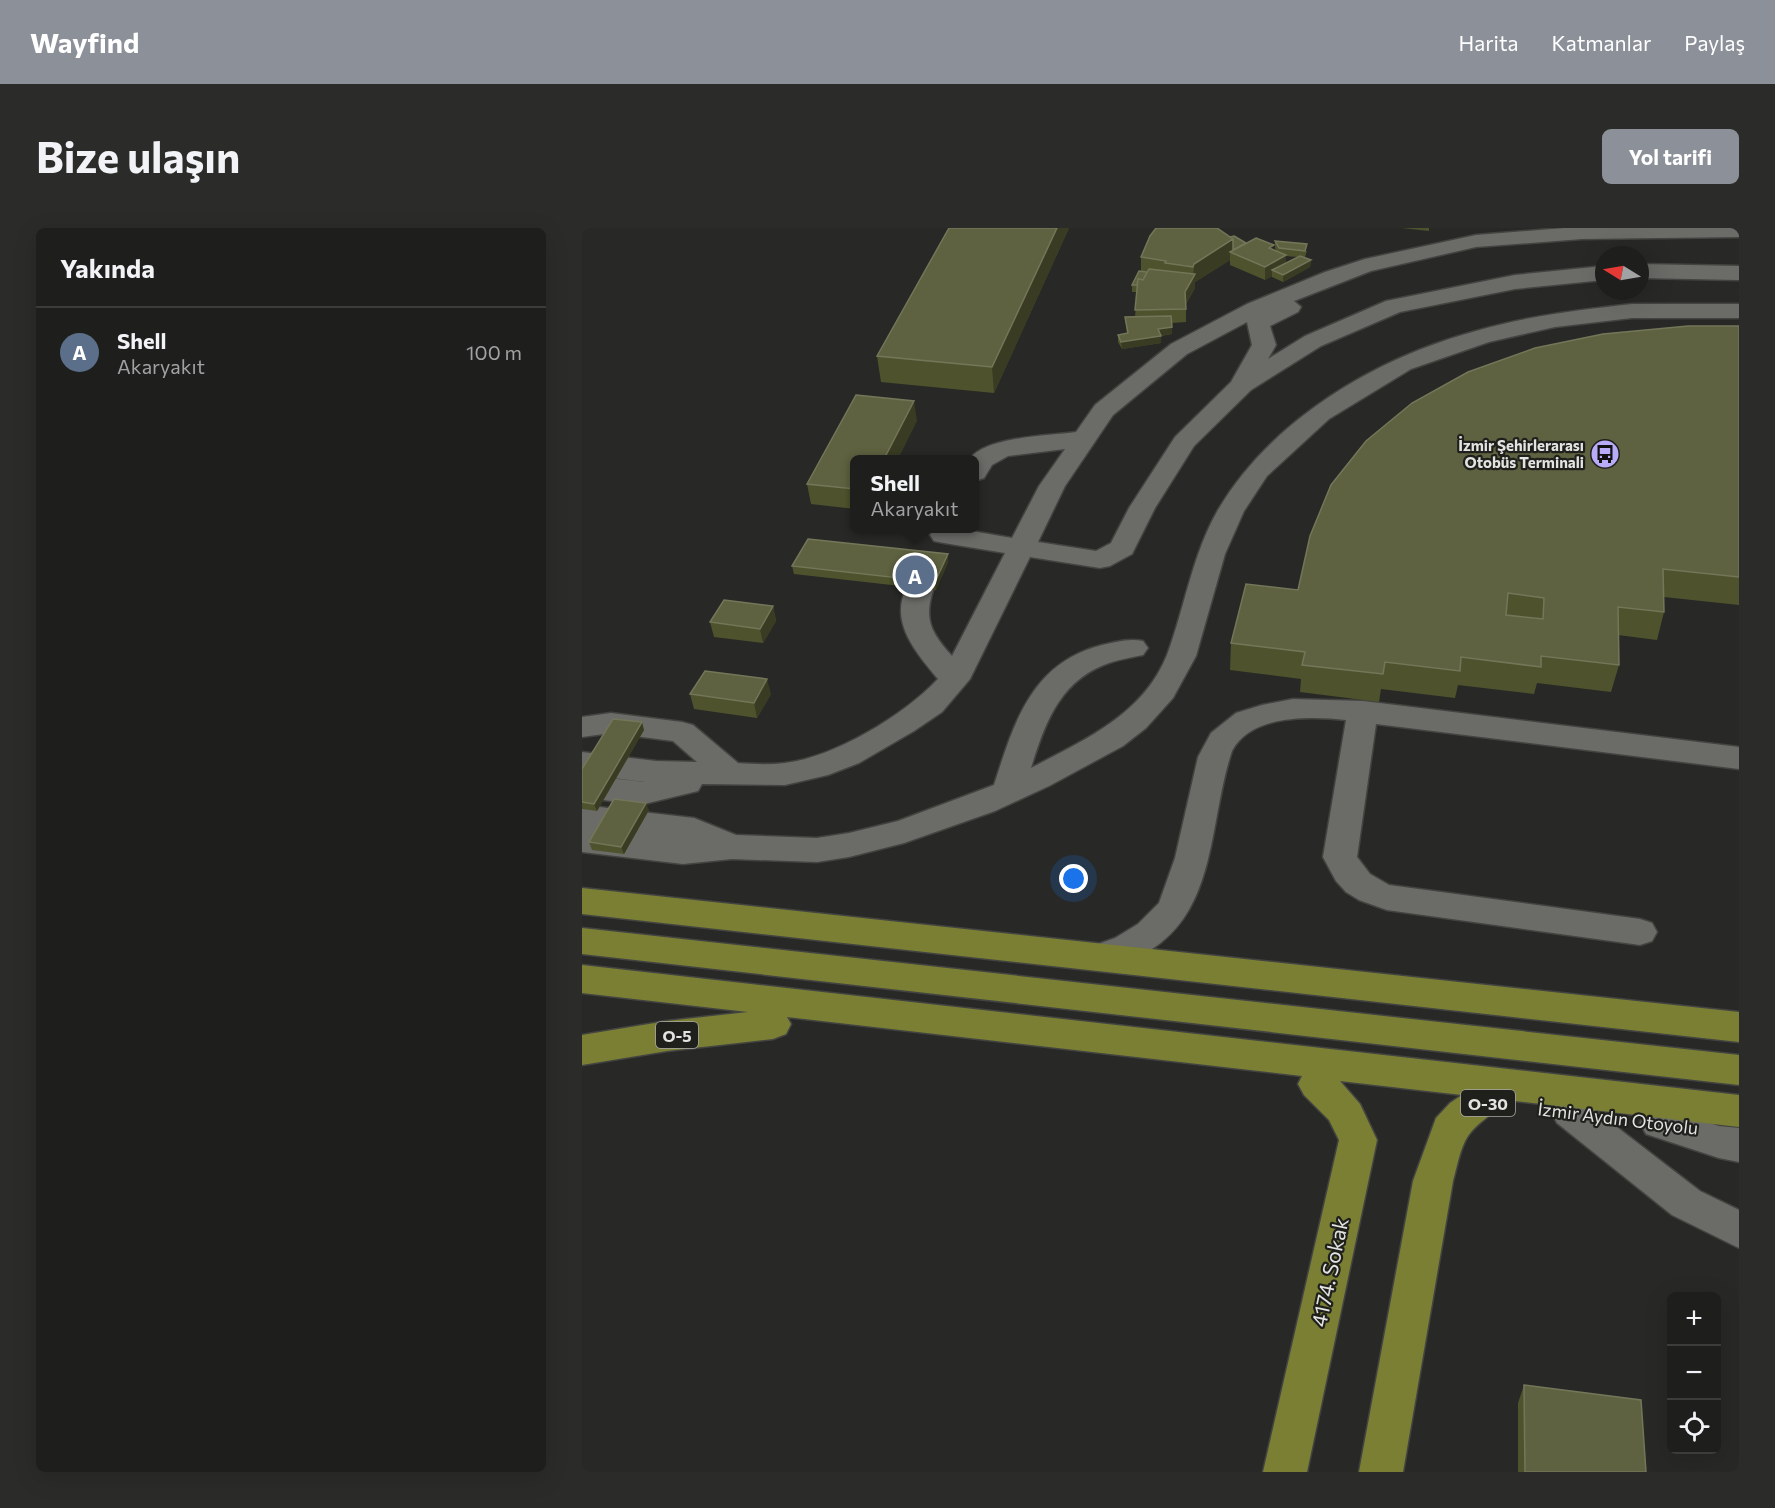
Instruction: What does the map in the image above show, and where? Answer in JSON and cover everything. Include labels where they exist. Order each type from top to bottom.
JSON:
[{"type":"main road","points":[[582,901],[1739,1027]]},
{"type":"main road","points":[[582,941],[1739,1070]]},
{"type":"main road","points":[[582,979],[1739,1111]]},
{"type":"main road","points":[[582,1001],[773,1024]]},
{"type":"main road","name":"O-5","points":[[582,1050],[656,1037],[773,1024]]},
{"type":"main road","name":"İzmir Aydın Otoyolu","points":[[773,1024],[1082,1055],[1317,1084],[1739,1131]]},
{"type":"main road","name":"4174. Sokak","points":[[1285,1472],[1358,1140],[1346,1111],[1317,1084]]},
{"type":"main road","points":[[1381,1472],[1433,1181],[1450,1130],[1463,1114],[1481,1102]]},
{"type":"lane","points":[[1515,282],[1520,270],[1582,258],[1598,241],[1683,237],[1698,231]]},
{"type":"lane","points":[[582,763],[656,772],[785,774],[836,761],[903,724],[931,705],[955,679],[1052,486],[1104,410],[1179,349],[1255,309],[1365,266],[1476,241],[1582,233],[1739,231]]},
{"type":"lane","points":[[1649,271],[1739,273]]},
{"type":"lane","points":[[951,533],[1019,548],[1100,560],[1122,548],[1142,508],[1184,442],[1242,385],[1313,341],[1394,306],[1515,282],[1595,274]]},
{"type":"lane","points":[[1242,385],[1264,345],[1258,323],[1318,293],[1333,277]]},
{"type":"lane","points":[[582,840],[683,852],[732,847],[796,850],[849,845],[961,813],[1008,792],[1112,739],[1135,721],[1162,691],[1181,656],[1211,554],[1231,511],[1257,471],[1320,414],[1403,364],[1482,336],[1555,320],[1632,311],[1739,311]]},
{"type":"lane","points":[[979,464],[981,460],[1002,449],[1084,438]]},
{"type":"lane","points":[[933,560],[946,533]]},
{"type":"lane","points":[[920,588],[913,602],[916,632],[955,679]]},
{"type":"lane","points":[[1008,792],[1023,744],[1047,691],[1055,681],[1078,664],[1095,656],[1133,648]]},
{"type":"lane","points":[[1102,957],[1129,947],[1144,938],[1172,911],[1185,875],[1217,748],[1224,739],[1248,721],[1274,712],[1310,708],[1363,711],[1739,758]]},
{"type":"lane","points":[[1363,711],[1340,856],[1344,869],[1363,888],[1387,897],[1640,932]]},
{"type":"lane","points":[[582,727],[611,723],[682,732],[729,773]]},
{"type":"lane","points":[[582,744],[668,753],[729,773]]},
{"type":"lane","points":[[582,786],[643,794],[729,773]]},
{"type":"lane","points":[[582,817],[694,830],[732,847]]},
{"type":"lane","points":[[1570,1112],[1686,1203],[1739,1230]]},
{"type":"lane","points":[[1659,1123],[1719,1142],[1739,1145]]},
{"type":"building","points":[[949,228],[1057,228],[992,367],[877,356]]},
{"type":"building","points":[[1156,228],[1217,228],[1233,239],[1194,264],[1193,267],[1165,263],[1166,261],[1141,257]]},
{"type":"building","points":[[1234,236],[1246,243],[1233,250],[1233,239],[1230,237]]},
{"type":"building","points":[[1256,238],[1274,245],[1269,248],[1286,255],[1265,267],[1230,252]]},
{"type":"building","points":[[1275,241],[1307,244],[1305,251],[1279,248]]},
{"type":"building","points":[[1300,256],[1311,260],[1283,275],[1272,270]]},
{"type":"building","points":[[1149,269],[1195,274],[1185,292],[1186,309],[1135,310],[1138,279],[1143,280]]},
{"type":"building","points":[[1139,271],[1147,272],[1143,280],[1138,279],[1137,285],[1132,285]]},
{"type":"building","points":[[1171,316],[1172,327],[1158,329],[1161,336],[1121,342],[1118,335],[1128,333],[1125,317]]},
{"type":"building","points":[[1688,326],[1739,326],[1739,577],[1663,569],[1664,612],[1618,607],[1619,665],[1541,656],[1541,667],[1461,657],[1460,671],[1385,662],[1383,674],[1302,665],[1305,652],[1231,643],[1246,584],[1298,590],[1310,536],[1331,485],[1366,441],[1412,403],[1468,372],[1535,348],[1603,334]],"holes":[[[1508,593],[1544,598],[1543,619],[1506,615]]]},
{"type":"building","points":[[856,395],[914,401],[886,455],[850,455],[850,488],[807,484]]},
{"type":"building","points":[[808,539],[948,554],[935,582],[792,566]]},
{"type":"building","points":[[724,600],[773,606],[760,629],[710,622]]},
{"type":"building","points":[[705,671],[767,679],[754,703],[690,694]]},
{"type":"building","points":[[613,719],[642,722],[594,804],[582,802],[582,769]]},
{"type":"building","points":[[614,799],[646,803],[621,847],[589,842]]},
{"type":"building","points":[[1524,1385],[1641,1400],[1646,1472],[1525,1472]]},
{"type":"place","name":"İzmir Şehirlerarası Otobüs Terminali","points":[[1605,454]]},
{"type":"place","name":"Shell","points":[[915,575]]}]
